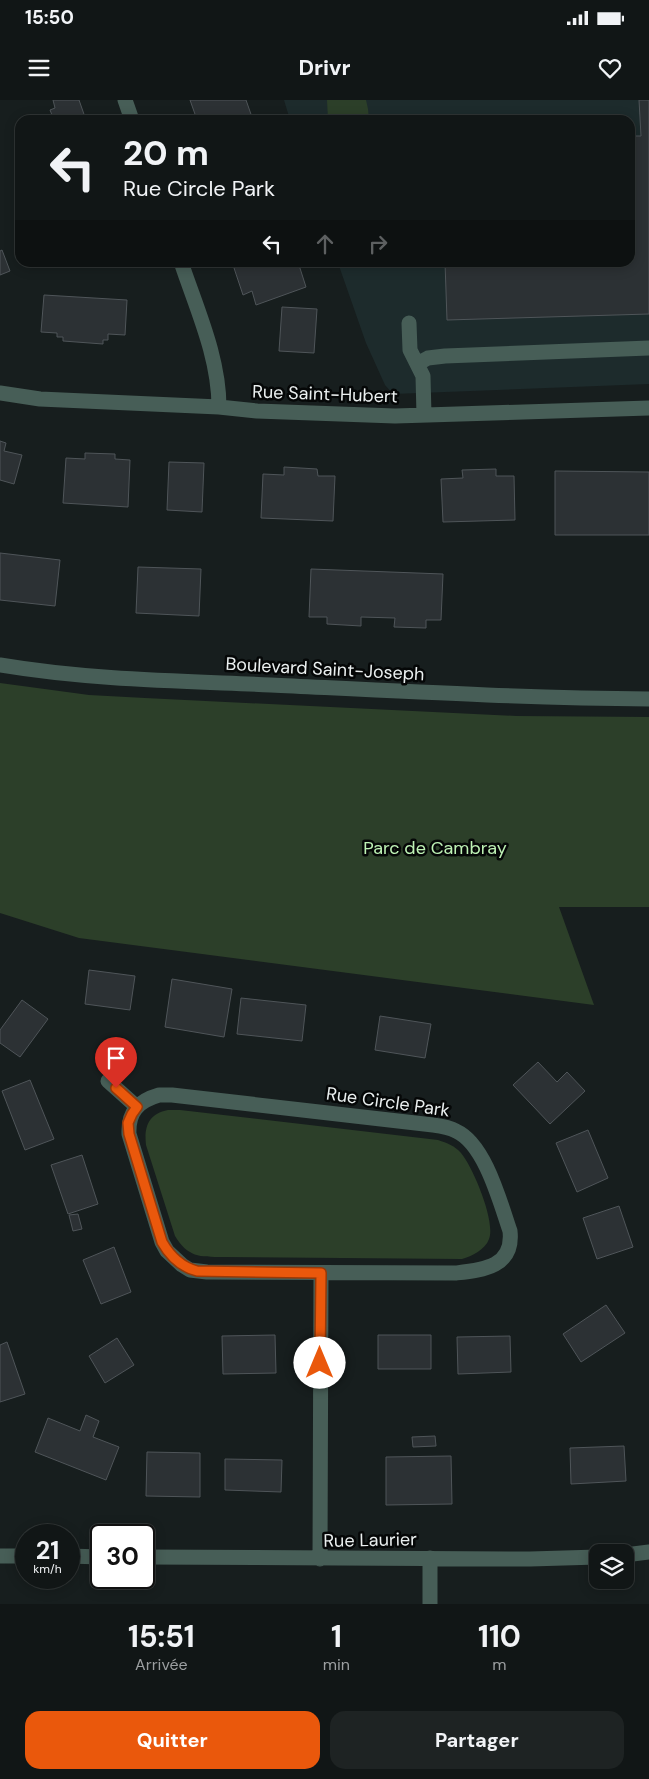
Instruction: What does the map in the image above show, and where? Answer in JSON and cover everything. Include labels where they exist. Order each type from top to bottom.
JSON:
[{"type":"street","points":[[126,100],[130,115]]},
{"type":"street","points":[[182,267],[213,357],[219,387],[219,407]]},
{"type":"street","points":[[409,323],[410,350],[423,376],[424,415]]},
{"type":"street","points":[[417,364],[428,358],[446,356],[649,348]]},
{"type":"street","name":"Rue Saint-Hubert","points":[[0,393],[34,398],[299,413],[395,416],[649,408]]},
{"type":"street","name":"Boulevard Saint-Joseph","points":[[0,665],[74,674],[150,680],[473,695],[649,699]]},
{"type":"street","points":[[108,1081],[137,1107]]},
{"type":"street","name":"Rue Circle Park","points":[[172,1095],[330,1112],[445,1127],[457,1131],[474,1146],[486,1166],[510,1231],[511,1241],[509,1249],[497,1264],[486,1268],[456,1273],[321,1273],[207,1272],[190,1270],[174,1258],[162,1242],[131,1146],[128,1123],[137,1107],[152,1097],[172,1095]]},
{"type":"street","points":[[320,1559],[321,1273]]},
{"type":"street","points":[[634,1554],[649,1552]]},
{"type":"street","points":[[0,1556],[15,1556]]},
{"type":"street","name":"Rue Laurier","points":[[155,1557],[320,1559],[589,1557]]},
{"type":"street","points":[[430,1558],[430,1604]]},
{"type":"shaded area","points":[[284,100],[649,100],[649,384],[393,394],[385,385],[366,343],[339,267],[635,267],[635,115],[288,115]]},
{"type":"green space","points":[[327,100],[366,100],[369,115],[328,115]]},
{"type":"green space","name":"Parc de Cambray","points":[[0,683],[89,695],[145,698],[516,716],[649,717],[649,907],[559,907],[594,1005],[79,938],[0,913]]},
{"type":"green space","points":[[168,1110],[445,1142],[461,1153],[477,1182],[489,1220],[489,1239],[481,1249],[462,1259],[215,1257],[201,1256],[190,1252],[175,1236],[146,1145],[146,1132],[149,1122],[156,1115]]},
{"type":"building","points":[[53,100],[79,100],[84,115],[52,115],[50,110],[55,108]]},
{"type":"building","points":[[190,100],[246,100],[251,115],[195,115]]},
{"type":"building","points":[[639,100],[649,100],[649,314],[447,320],[445,267],[635,267],[635,136],[641,136]]},
{"type":"building","points":[[2,250],[10,271],[0,275],[0,251]]},
{"type":"building","points":[[300,267],[306,287],[256,305],[252,291],[243,295],[234,268]]},
{"type":"building","points":[[44,295],[127,300],[125,335],[108,334],[108,340],[103,340],[103,344],[63,341],[63,337],[57,337],[57,333],[41,332]]},
{"type":"building","points":[[282,307],[317,309],[314,353],[279,351]]},
{"type":"building","points":[[0,441],[6,443],[4,451],[22,455],[14,484],[0,480]]},
{"type":"building","points":[[85,453],[115,454],[115,459],[130,460],[128,507],[63,503],[66,458],[85,459]]},
{"type":"building","points":[[169,462],[204,463],[202,512],[167,510]]},
{"type":"building","points":[[284,467],[317,469],[318,476],[335,476],[333,521],[261,518],[263,474],[284,475]]},
{"type":"building","points":[[496,469],[496,476],[514,476],[515,520],[443,522],[441,479],[463,478],[462,470]]},
{"type":"building","points":[[555,471],[649,472],[649,535],[555,535]]},
{"type":"building","points":[[0,553],[60,560],[55,606],[0,600]]},
{"type":"building","points":[[138,567],[201,569],[199,616],[136,613]]},
{"type":"building","points":[[311,569],[443,574],[441,620],[426,620],[426,628],[394,627],[395,618],[361,617],[361,626],[327,624],[327,617],[309,617]]},
{"type":"building","points":[[89,970],[135,976],[130,1010],[85,1004]]},
{"type":"building","points":[[172,979],[232,989],[224,1037],[165,1027]]},
{"type":"building","points":[[241,998],[306,1005],[302,1041],[237,1034]]},
{"type":"building","points":[[22,1000],[48,1019],[20,1057],[0,1043],[0,1030]]},
{"type":"building","points":[[380,1016],[431,1024],[425,1058],[375,1050]]},
{"type":"building","points":[[538,1062],[557,1082],[567,1072],[585,1091],[550,1124],[513,1085]]},
{"type":"building","points":[[30,1080],[54,1139],[25,1150],[2,1091]]},
{"type":"building","points":[[588,1130],[608,1178],[577,1192],[556,1143]]},
{"type":"building","points":[[82,1155],[98,1204],[68,1214],[51,1165]]},
{"type":"building","points":[[619,1206],[633,1247],[597,1259],[583,1218]]},
{"type":"building","points":[[78,1214],[82,1229],[73,1231],[69,1215]]},
{"type":"building","points":[[114,1247],[131,1292],[101,1304],[83,1260]]},
{"type":"building","points":[[606,1305],[625,1333],[581,1362],[563,1334]]},
{"type":"building","points":[[275,1335],[276,1373],[223,1374],[222,1336]]},
{"type":"building","points":[[378,1335],[431,1335],[431,1369],[378,1369]]},
{"type":"building","points":[[510,1336],[511,1372],[458,1374],[457,1337]]},
{"type":"building","points":[[117,1338],[134,1365],[105,1383],[89,1356]]},
{"type":"building","points":[[7,1342],[25,1394],[0,1402],[0,1345]]},
{"type":"building","points":[[86,1415],[99,1421],[93,1437],[119,1447],[106,1480],[35,1452],[48,1418],[80,1431]]},
{"type":"building","points":[[435,1436],[436,1446],[413,1447],[412,1437]]},
{"type":"building","points":[[624,1446],[626,1481],[571,1484],[570,1448]]},
{"type":"building","points":[[147,1452],[200,1453],[200,1497],[146,1496]]},
{"type":"building","points":[[451,1456],[452,1504],[386,1505],[386,1457]]},
{"type":"building","points":[[225,1459],[282,1460],[281,1492],[225,1490]]},
{"type":"route","points":[[116,1088],[137,1107],[128,1123],[131,1146],[162,1242],[167,1251],[182,1265],[190,1270],[197,1271],[321,1273],[320,1363]]}]
